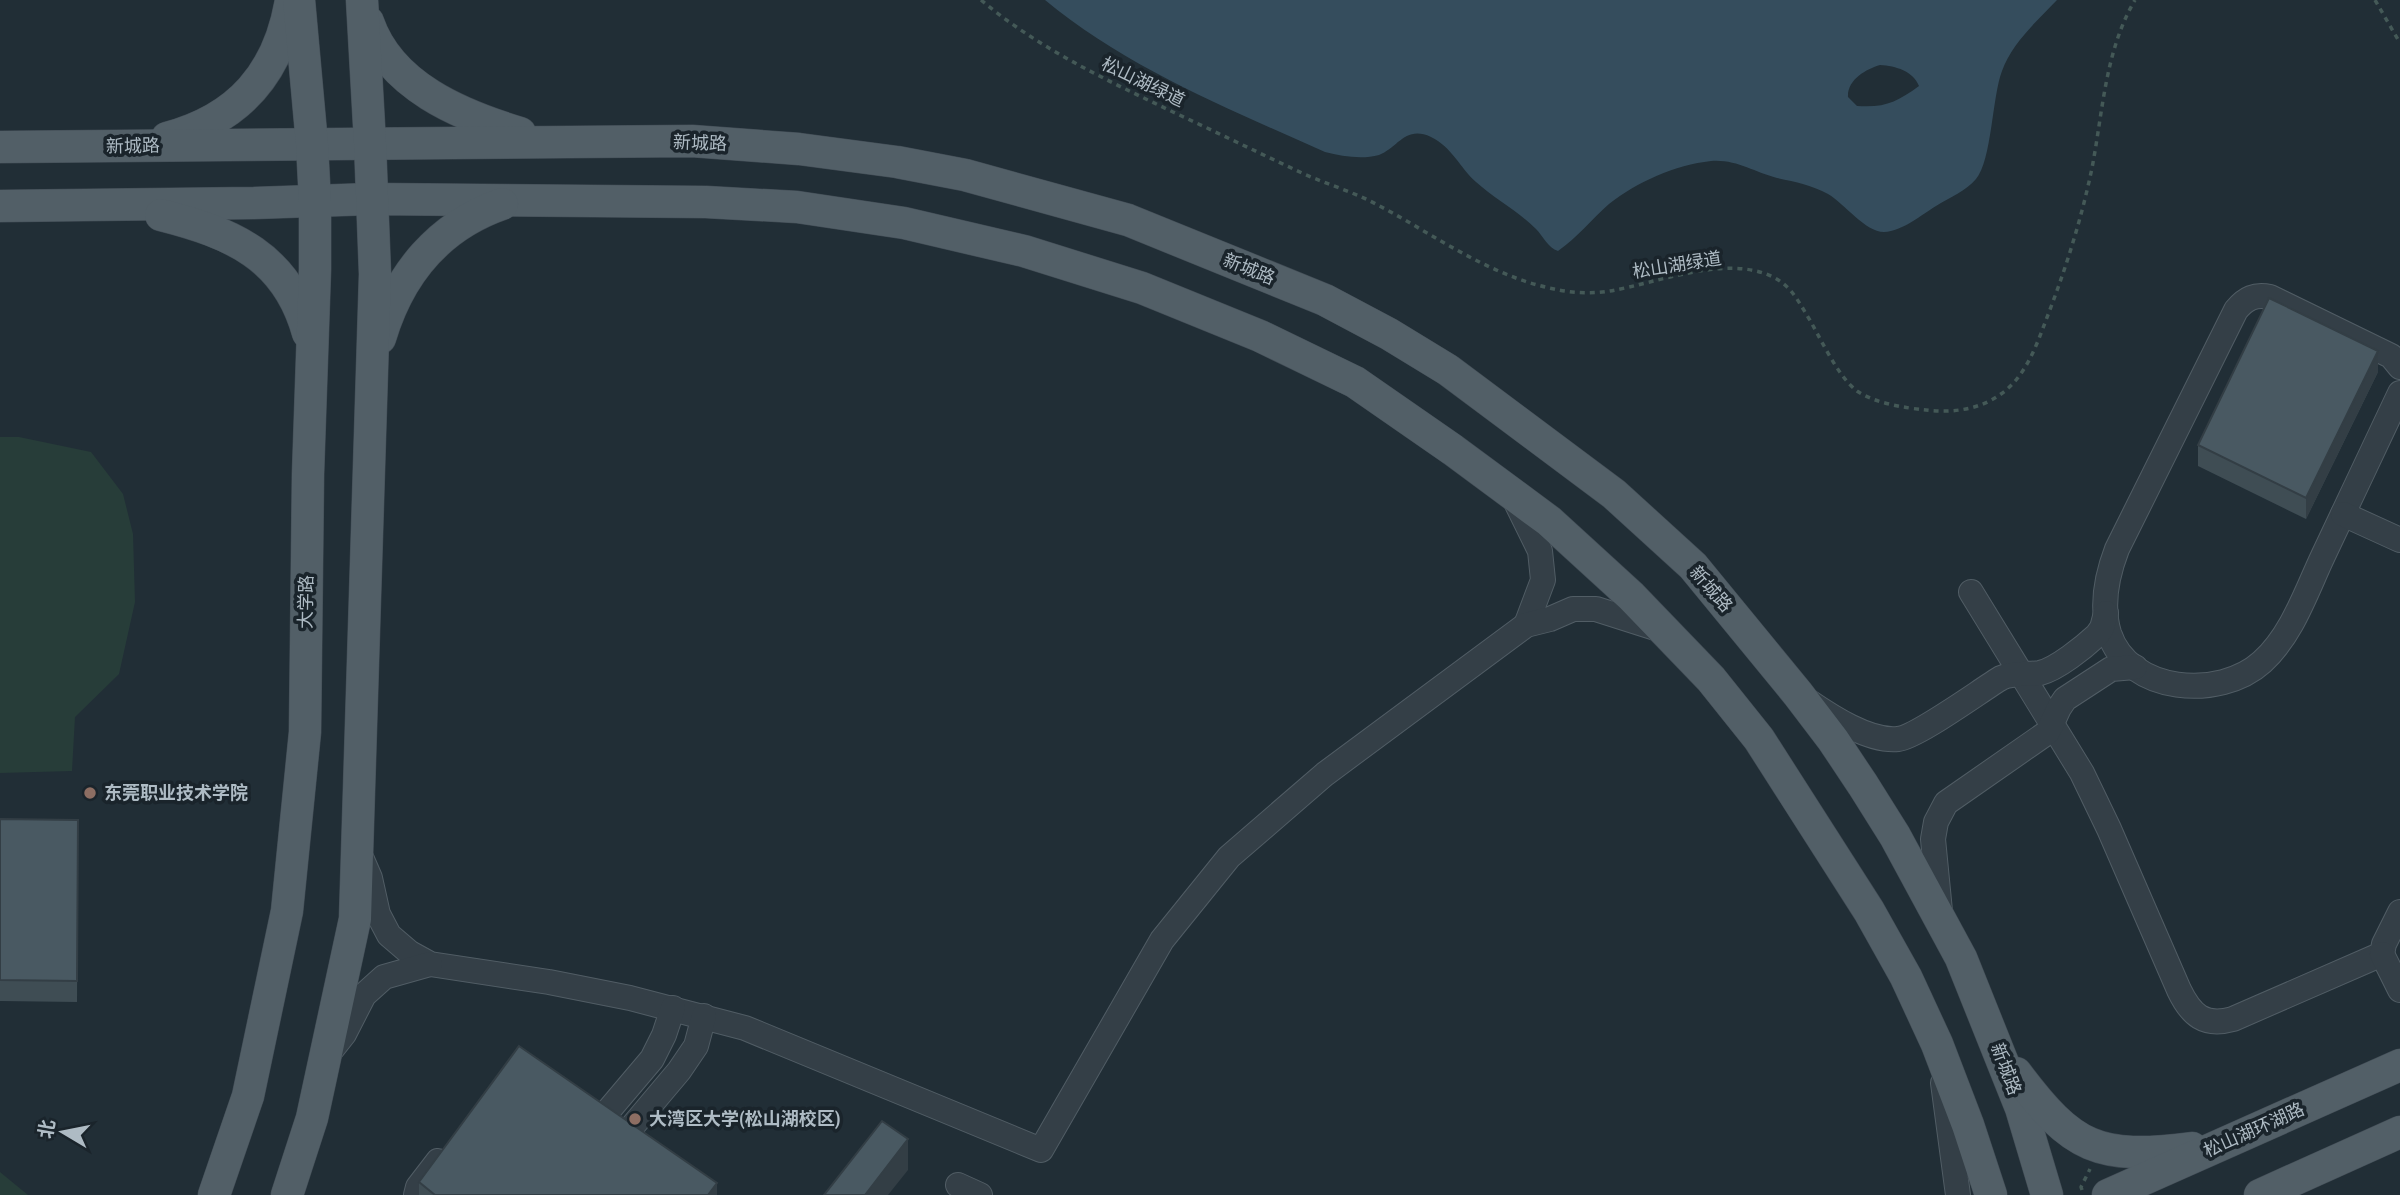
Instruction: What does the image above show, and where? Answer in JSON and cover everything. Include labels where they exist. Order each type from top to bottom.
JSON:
[{"type":"main road","points":[[123,146],[176,135],[204,124],[229,111],[249,95],[275,52],[291,0]]},
{"type":"main road","name":"大学路","points":[[214,1195],[248,1096],[287,911],[305,732],[307,474],[315,202],[299,0]]},
{"type":"main road","points":[[362,0],[368,24],[390,62],[425,92],[497,126],[553,142]]},
{"type":"main road","points":[[287,1195],[312,1118],[355,919],[375,274],[362,0]]},
{"type":"main road","name":"新城路","points":[[0,147],[692,141],[799,149],[897,162],[965,175],[1128,220],[1325,300],[1389,334],[1448,370],[1614,494],[1693,566],[1798,694],[1863,785],[1961,958],[2021,1108],[2047,1195]]},
{"type":"main road","points":[[0,206],[371,199],[706,202],[797,207],[904,223],[1024,251],[1142,288],[1260,336],[1355,382],[1549,521],[1665,631],[1711,679],[1759,739],[1869,911],[1906,977],[1937,1044],[1991,1195]]},
{"type":"main road","points":[[372,366],[389,310],[424,253],[439,239],[473,216],[513,200]]},
{"type":"main road","points":[[105,205],[197,224],[225,235],[256,253],[272,266],[295,298],[312,349]]},
{"type":"main road","points":[[1994,1039],[2040,1102],[2072,1135],[2086,1144],[2111,1151],[2143,1152],[2228,1143]]},
{"type":"main road","name":"松山湖环湖路","points":[[2095,1193],[2228,1143],[2400,1065]]},
{"type":"main road","points":[[2260,1195],[2400,1132]]},
{"type":"street","points":[[2400,367],[2391,356],[2270,297],[2260,295],[2242,302],[2117,549],[2107,582],[2106,613],[2109,633],[2119,651],[2135,667],[2154,678],[2178,686],[2202,687],[2225,683],[2247,674],[2264,661],[2290,626],[2400,393]]},
{"type":"street","points":[[1510,492],[1540,551],[1543,580],[1526,625]]},
{"type":"street","points":[[2343,514],[2400,540]]},
{"type":"street","points":[[1971,592],[2082,773],[2179,990],[2188,1007],[2198,1016],[2210,1021],[2233,1018],[2382,954]]},
{"type":"street","points":[[357,848],[370,877],[378,914],[389,934],[410,953],[430,964],[550,982],[673,1008],[745,1028],[1041,1150],[1162,940],[1229,857],[1325,774],[1526,625],[1573,609],[1595,609],[1665,631]]},
{"type":"street","points":[[1798,694],[1853,728],[1882,738],[1901,738],[2001,678],[2019,673],[2038,673],[2052,668],[2097,635],[2106,613]]},
{"type":"street","points":[[1941,922],[1933,839],[1940,812],[1954,796],[2043,737],[2066,699],[2111,669],[2135,667]]},
{"type":"street","points":[[2400,912],[2384,944],[2382,954],[2400,990]]},
{"type":"street","points":[[325,1059],[344,1034],[364,995],[384,977],[430,964]]},
{"type":"street","points":[[651,1143],[601,1105],[652,1059],[673,1008]]},
{"type":"street","points":[[631,1128],[679,1071],[696,1046],[704,1016]]},
{"type":"street","points":[[1937,1044],[1958,1195]]},
{"type":"street","points":[[416,1195],[418,1187],[450,1145]]},
{"type":"path","name":"松山湖绿道","points":[[981,0],[1022,30],[1092,73],[1304,174],[1370,201],[1436,240],[1513,276],[1554,289],[1589,293],[1607,292],[1711,270],[1749,270],[1764,273],[1779,280],[1793,292],[1841,373],[1858,392],[1899,406],[1941,412],[1990,402],[2006,392],[2031,356],[2066,267],[2077,229],[2091,172],[2110,64],[2124,18],[2134,0]]},
{"type":"path","points":[[2375,0],[2400,43]]},
{"type":"path","points":[[2091,1166],[2081,1187],[2095,1193]]},
{"type":"green space","points":[[0,437],[19,437],[91,452],[123,494],[133,534],[135,602],[119,674],[75,717],[72,771],[0,773]]},
{"type":"green space","points":[[0,1172],[28,1195],[0,1195]]},
{"type":"water","points":[[1045,0],[2057,0],[2026,33],[2006,61],[1999,82],[1989,143],[1976,179],[1905,226],[1891,231],[1877,231],[1862,223],[1835,199],[1816,188],[1737,164],[1711,161],[1670,171],[1632,189],[1609,204],[1558,251],[1548,245],[1529,223],[1476,182],[1445,146],[1431,137],[1422,134],[1408,136],[1386,152],[1365,157],[1325,152],[1144,67]],"holes":[[[1880,65],[1908,73],[1919,86],[1890,103],[1857,106],[1848,97],[1851,85],[1858,76]]]},
{"type":"building","points":[[2269,298],[2378,351],[2306,498],[2198,445]]},
{"type":"building","points":[[0,819],[78,820],[77,981],[0,980]]},
{"type":"building","points":[[519,1046],[717,1183],[708,1195],[435,1195],[419,1182]]},
{"type":"building","points":[[882,1121],[908,1139],[865,1195],[824,1195]]},
{"type":"place","name":"东莞职业技术学院","points":[[90,793]]},
{"type":"place","name":"大湾区大学(松山湖校区)","points":[[635,1119]]}]
